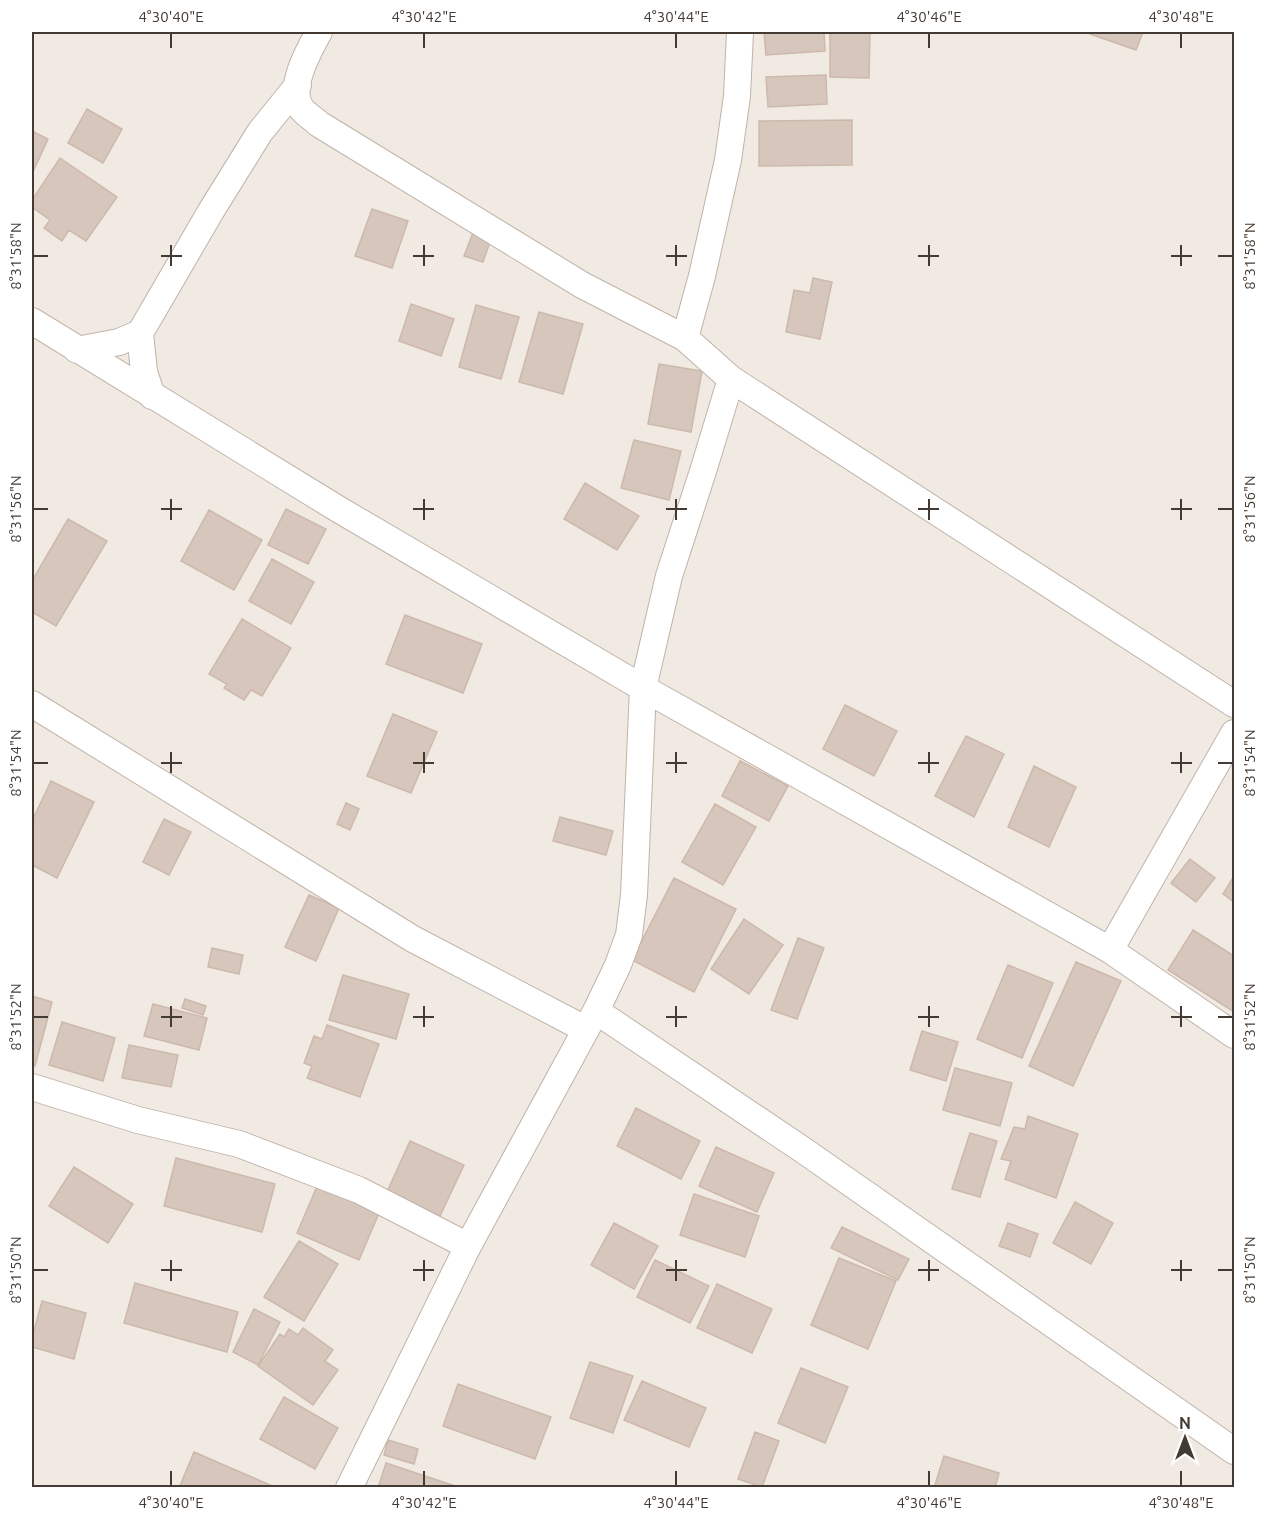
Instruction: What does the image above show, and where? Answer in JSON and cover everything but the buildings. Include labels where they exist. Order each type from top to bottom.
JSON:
[{"type":"street","points":[[319,32],[300,70],[296,92],[300,108],[319,124],[582,285],[685,338],[731,379],[1234,704]]},
{"type":"street","points":[[685,338],[702,276],[728,160],[737,96],[740,32]]},
{"type":"street","points":[[152,396],[144,372],[140,333],[260,132],[298,85]]},
{"type":"street","points":[[32,321],[338,509],[643,688],[1110,950],[1234,1035]]},
{"type":"street","points":[[77,350],[119,342],[140,333]]},
{"type":"street","points":[[349,1488],[468,1246],[591,1020],[618,965],[628,935],[634,895],[643,688],[669,576],[731,379]]},
{"type":"street","points":[[32,704],[413,939],[591,1020],[803,1149],[1234,1451]]},
{"type":"street","points":[[1110,950],[1234,733]]},
{"type":"street","points":[[32,1088],[138,1120],[239,1144],[359,1190],[468,1246]]}]
